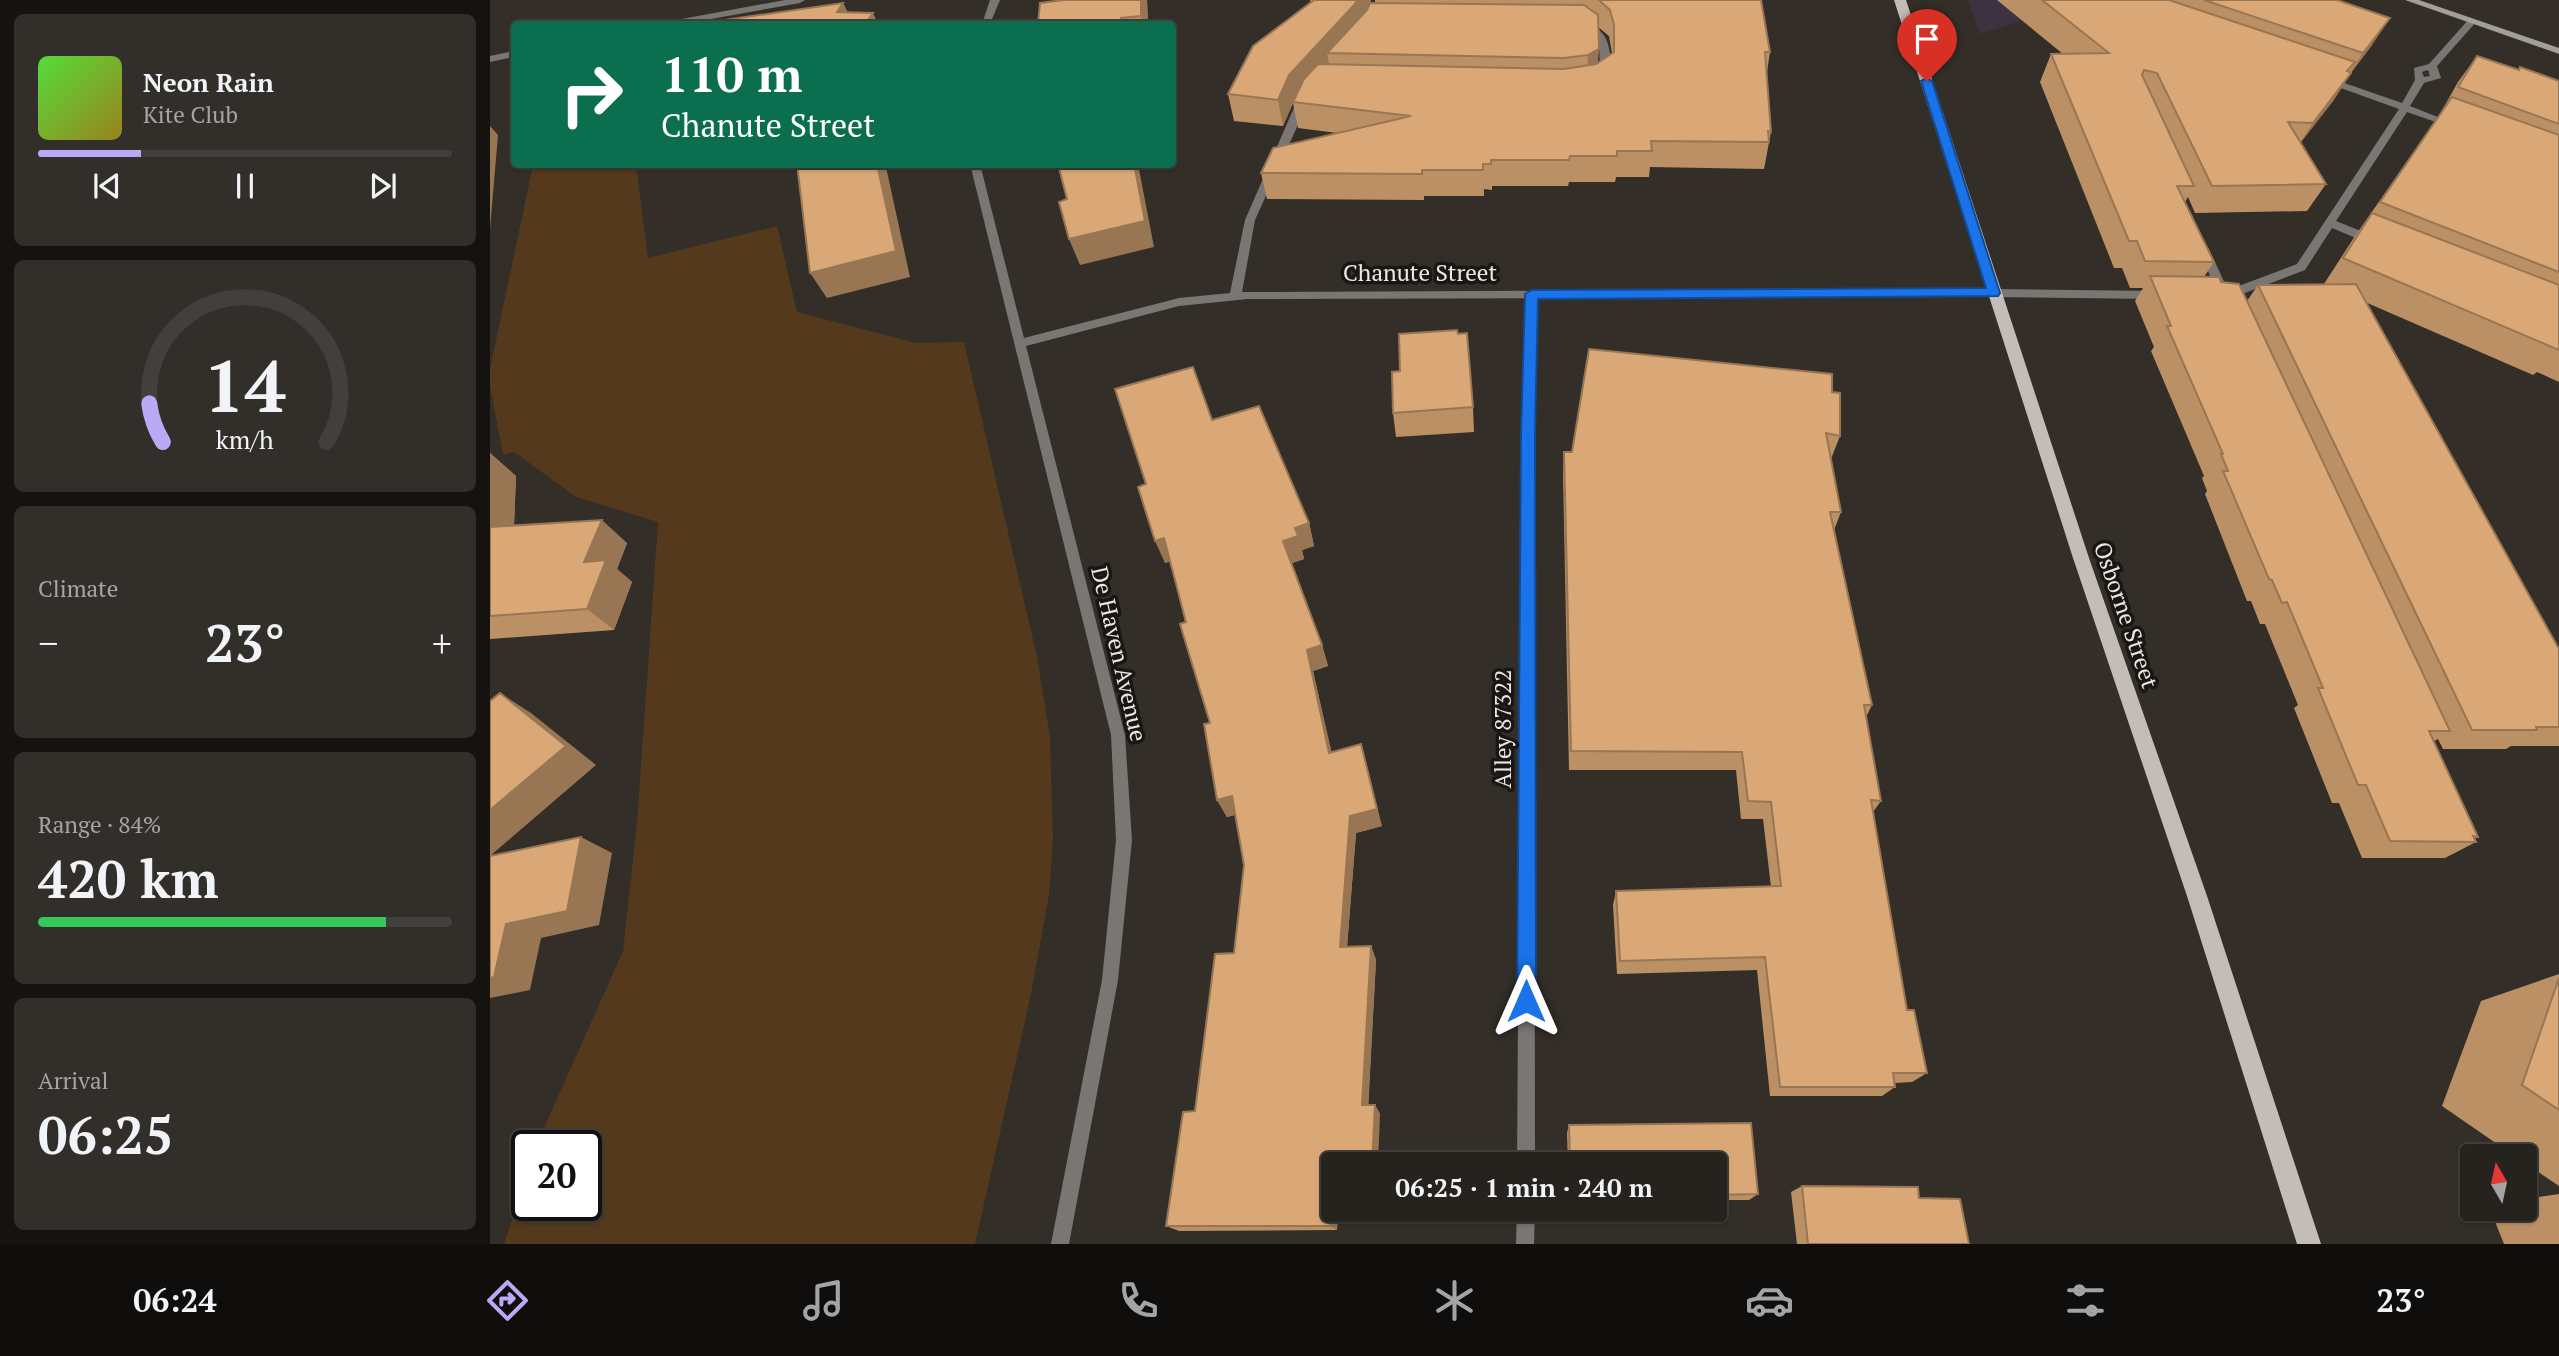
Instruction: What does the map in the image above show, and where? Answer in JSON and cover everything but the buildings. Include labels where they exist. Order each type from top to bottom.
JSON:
[{"type":"main road","name":"Osborne Street","points":[[1900,0],[2081,558],[2197,896],[2309,1244]]},
{"type":"main road","points":[[2410,0],[2559,51]]},
{"type":"street","points":[[687,21],[800,0]]},
{"type":"street","points":[[987,21],[995,0]]},
{"type":"street","points":[[2197,235],[2223,300],[2301,267],[2420,80],[2436,78],[2432,66],[2472,21]]},
{"type":"street","points":[[1571,26],[1585,26],[1600,33],[1604,40],[1605,78],[1600,83]]},
{"type":"street","points":[[490,59],[511,55]]},
{"type":"street","points":[[2316,76],[2469,131]]},
{"type":"street","points":[[1235,296],[1250,220],[1301,103],[1317,85]]},
{"type":"street","name":"De Haven Avenue","points":[[976,168],[1118,736],[1124,840],[1110,980],[1060,1244]]},
{"type":"street","points":[[2330,223],[2381,243]]},
{"type":"street","name":"Chanute Street","points":[[1021,343],[1179,302],[1235,296],[1994,293],[2174,295]]},
{"type":"street","name":"Alley 87322","points":[[1526,1152],[1528,433],[1532,294]]},
{"type":"street","points":[[1525,1244],[1526,1222]]},
{"type":"shaded area","points":[[1968,0],[2087,0],[1980,34]]},
{"type":"shaded area","points":[[532,168],[636,168],[648,258],[777,226],[797,312],[916,343],[964,342],[1037,657],[1050,737],[1053,838],[1049,895],[1030,999],[975,1244],[504,1244],[512,1221],[602,1221],[602,1130],[543,1130],[623,951],[637,823],[658,522],[576,497],[514,452],[503,455],[490,386],[490,369]]},
{"type":"route","points":[[1526,1001],[1528,433],[1532,294],[1994,293],[1927,81]]}]
